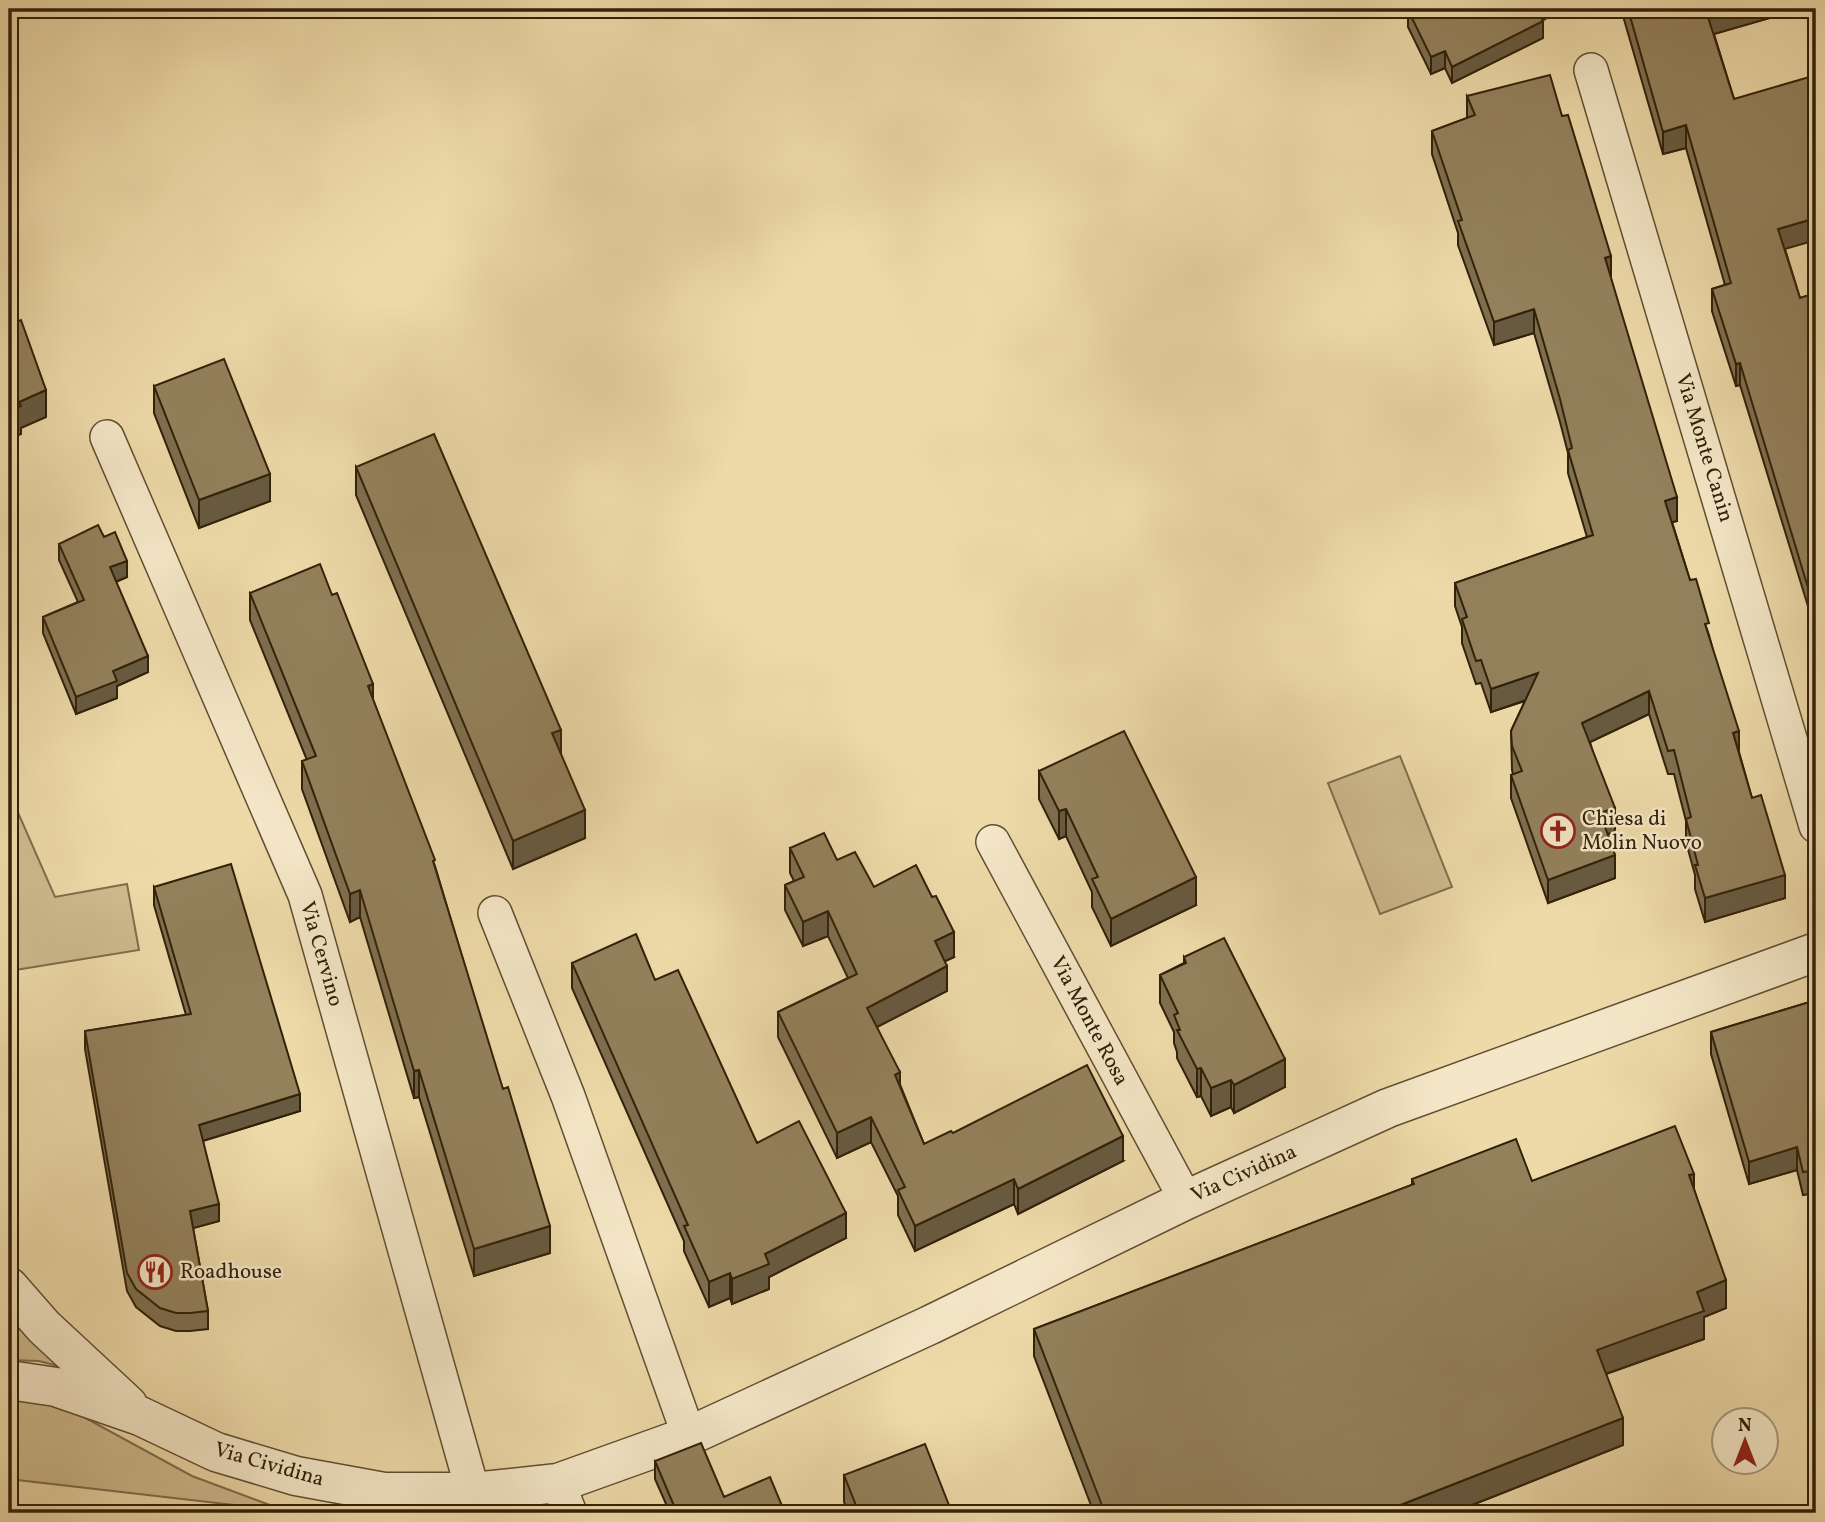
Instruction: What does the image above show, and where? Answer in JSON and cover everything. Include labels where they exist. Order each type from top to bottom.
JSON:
[{"type":"street","name":"Via Monte Canin","points":[[1591,70],[1816,826]]},
{"type":"street","name":"Via Cervino","points":[[107,437],[305,895],[473,1492]]},
{"type":"street","name":"Via Monte Rosa","points":[[993,842],[1185,1200]]},
{"type":"street","points":[[495,913],[568,1096],[689,1436]]},
{"type":"street","name":"Via Cividina","points":[[9,1380],[56,1387],[140,1416],[216,1452],[296,1476],[384,1492],[473,1492],[564,1498],[689,1436],[930,1325],[1185,1200],[1388,1108],[1816,952]]},
{"type":"street","name":"Via Cividina","points":[[9,1287],[44,1328],[140,1416]]},
{"type":"shaded area","points":[[1400,756],[1452,887],[1380,914],[1328,783]]},
{"type":"shaded area","points":[[9,792],[55,897],[127,884],[139,950],[9,971]]},
{"type":"shaded area","points":[[19,1318],[65,1368],[39,1361],[9,1360],[9,1346]]},
{"type":"shaded area","points":[[17,1397],[69,1409],[192,1476],[286,1511],[9,1479],[9,1398]]},
{"type":"building","points":[[1537,9],[1543,21],[1452,67],[1445,51],[1431,57],[1408,10]]},
{"type":"building","points":[[1628,9],[1726,9],[1707,14],[1734,99],[1816,75],[1816,218],[1778,229],[1800,298],[1816,293],[1816,614],[1740,363],[1736,364],[1712,289],[1731,283],[1686,125],[1663,132]]},
{"type":"building","points":[[1550,75],[1562,116],[1568,115],[1611,256],[1605,258],[1677,497],[1665,501],[1690,580],[1696,579],[1709,623],[1705,624],[1739,731],[1733,733],[1752,798],[1761,795],[1785,875],[1705,898],[1695,865],[1698,865],[1686,819],[1691,817],[1674,750],[1668,751],[1649,691],[1582,723],[1615,808],[1600,813],[1615,855],[1548,880],[1511,775],[1522,771],[1512,746],[1511,731],[1538,673],[1491,689],[1481,660],[1476,661],[1462,619],[1467,617],[1455,583],[1593,535],[1568,450],[1572,448],[1534,309],[1494,322],[1458,221],[1462,220],[1432,131],[1475,115],[1467,96]]},
{"type":"building","points":[[21,320],[46,390],[19,402],[21,406],[9,411],[9,325]]},
{"type":"building","points":[[224,359],[270,474],[199,500],[154,386]]},
{"type":"building","points":[[434,434],[561,730],[552,733],[585,810],[513,841],[356,467]]},
{"type":"building","points":[[98,525],[104,537],[115,532],[127,561],[110,567],[148,656],[113,671],[117,681],[76,697],[43,617],[84,600],[59,544]]},
{"type":"building","points":[[320,564],[332,595],[337,593],[373,684],[368,686],[435,860],[433,861],[503,1089],[508,1087],[550,1226],[474,1249],[419,1070],[414,1071],[360,890],[350,894],[302,761],[316,756],[250,593]]},
{"type":"building","points":[[1124,731],[1196,877],[1111,919],[1092,879],[1098,877],[1066,809],[1059,811],[1039,771]]},
{"type":"building","points":[[824,833],[837,860],[855,852],[874,887],[916,865],[932,897],[936,896],[954,932],[935,941],[947,966],[867,1008],[900,1072],[895,1075],[924,1144],[951,1131],[953,1133],[1087,1065],[1123,1136],[1018,1189],[1014,1179],[915,1226],[898,1190],[905,1187],[871,1117],[837,1133],[778,1012],[857,974],[828,911],[803,922],[785,885],[804,877],[790,848]]},
{"type":"building","points":[[231,864],[300,1094],[199,1125],[219,1204],[190,1211],[208,1311],[176,1313],[160,1308],[136,1289],[127,1273],[85,1031],[191,1014],[154,887]]},
{"type":"building","points":[[636,934],[655,980],[678,970],[757,1143],[799,1121],[846,1213],[765,1254],[769,1264],[732,1279],[730,1273],[709,1282],[684,1226],[688,1225],[572,963]]},
{"type":"building","points":[[1224,938],[1285,1059],[1234,1085],[1231,1080],[1211,1088],[1201,1068],[1197,1069],[1177,1030],[1180,1030],[1174,1015],[1178,1013],[1160,975],[1186,963],[1184,957]]},
{"type":"building","points":[[1816,1000],[1816,1170],[1803,1172],[1797,1147],[1749,1162],[1711,1032]]},
{"type":"building","points":[[1675,1126],[1694,1174],[1689,1175],[1726,1280],[1697,1292],[1704,1311],[1597,1350],[1623,1418],[1380,1513],[1105,1513],[1034,1329],[1414,1184],[1412,1179],[1516,1139],[1532,1181]]},
{"type":"building","points":[[701,1443],[724,1497],[770,1477],[785,1513],[677,1513],[655,1461]]},
{"type":"building","points":[[925,1444],[952,1513],[859,1513],[844,1475]]},
{"type":"place","name":"Chiesa di Molin Nuovo","points":[[1558,831]]},
{"type":"place","name":"Roadhouse","points":[[155,1272]]}]
